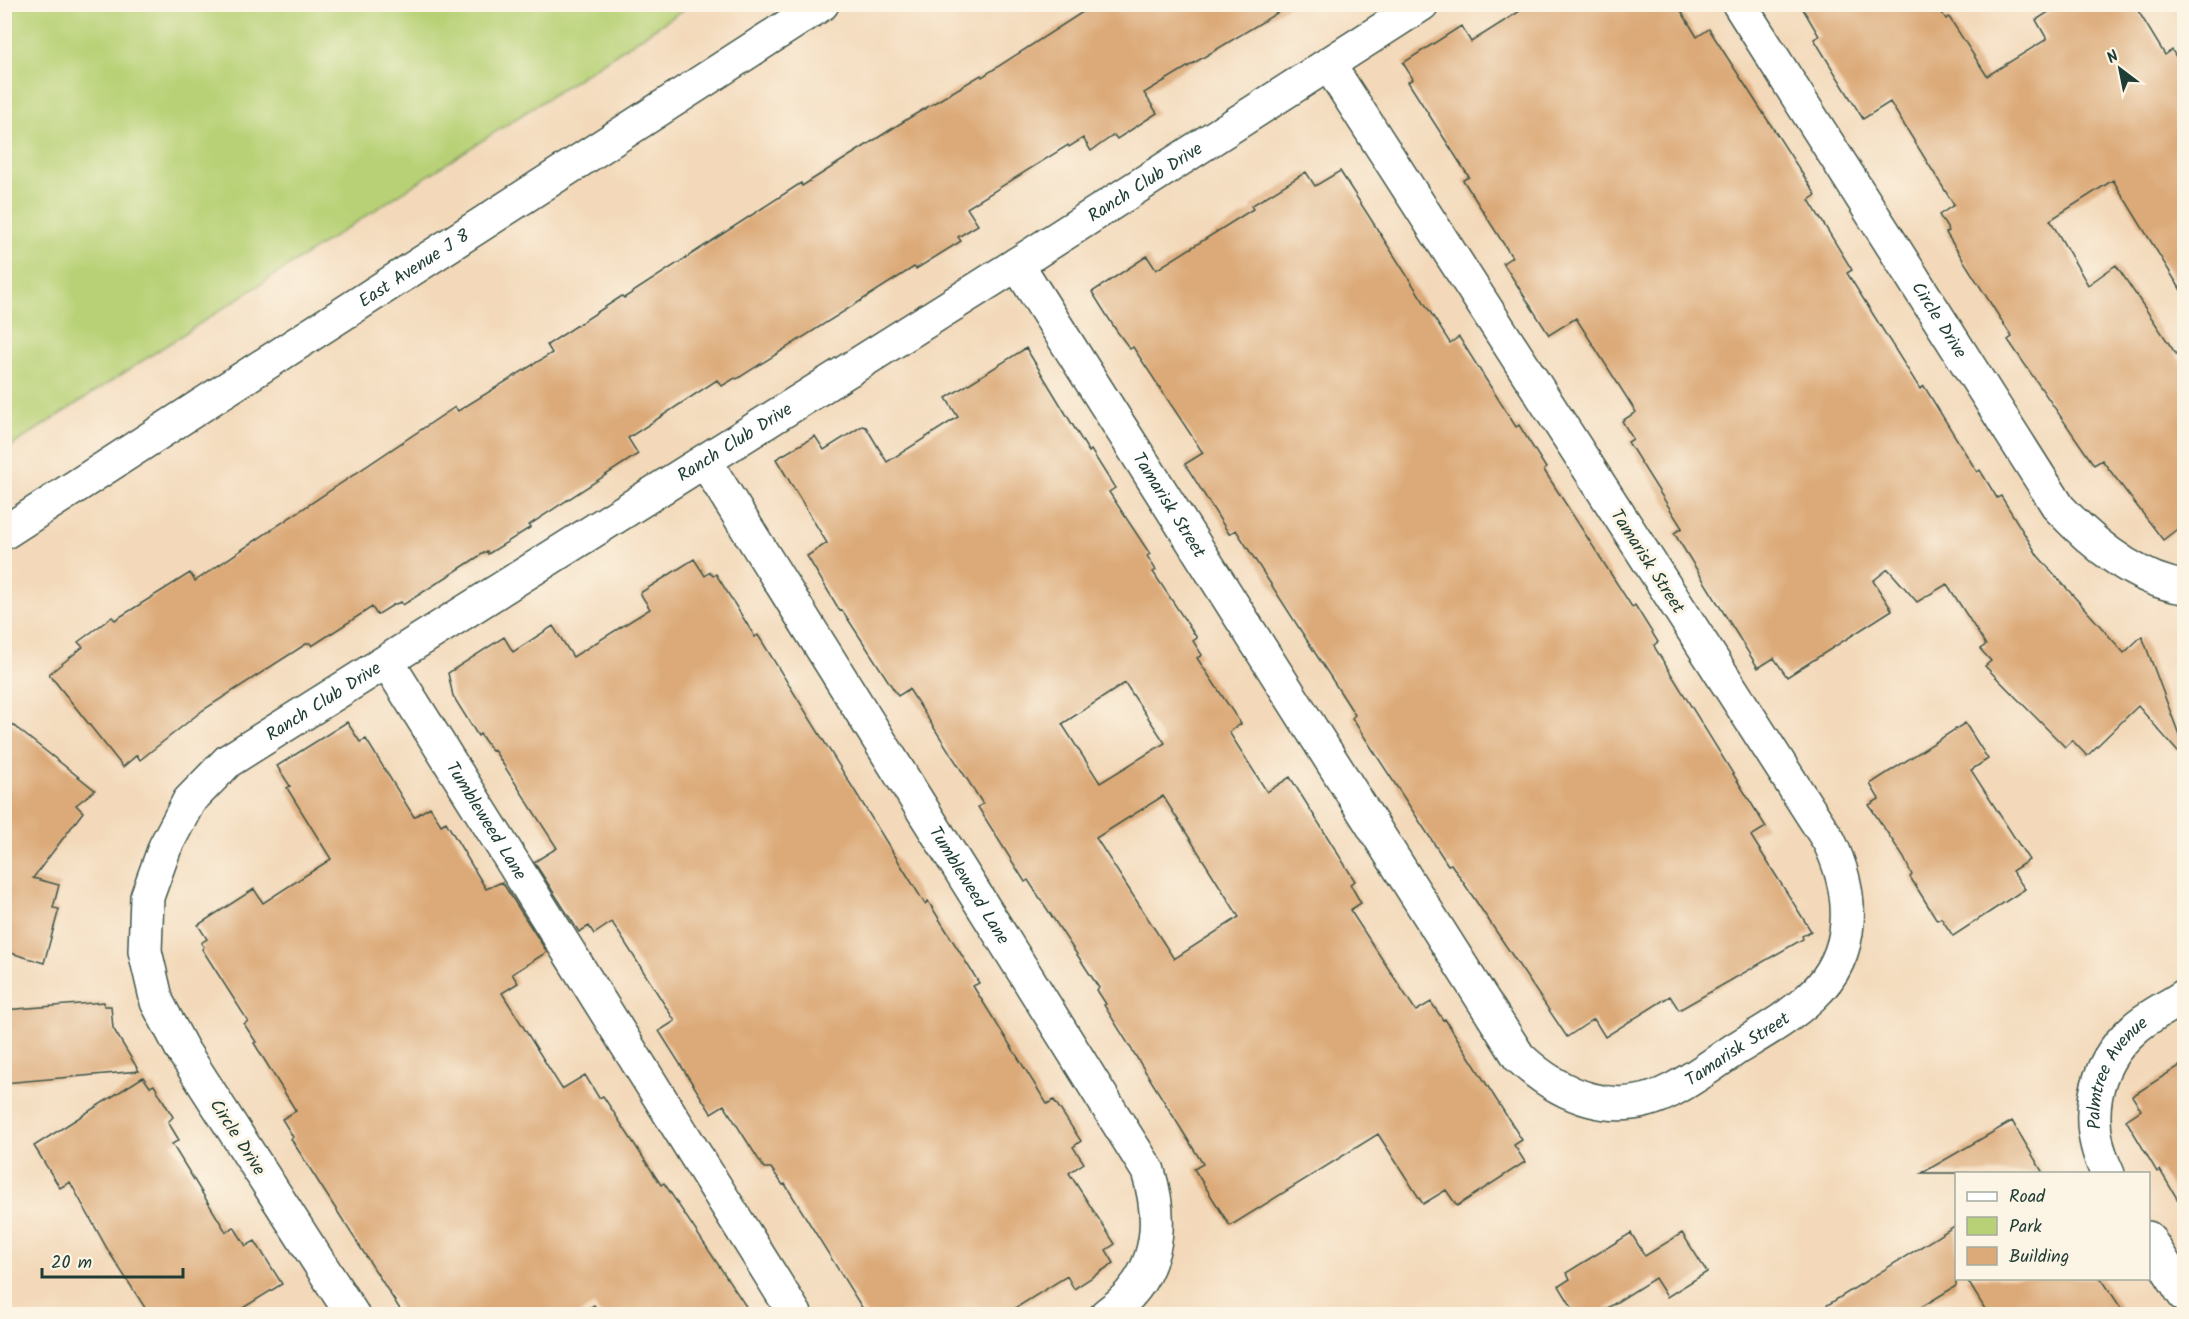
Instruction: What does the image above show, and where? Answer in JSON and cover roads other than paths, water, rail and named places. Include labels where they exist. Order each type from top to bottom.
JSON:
[{"type":"street","name":"East Avenue J 8","points":[[4,533],[822,4]]},
{"type":"street","name":"Ranch Club Drive","points":[[145,951],[147,897],[165,847],[189,801],[228,761],[388,663],[1422,4]]},
{"type":"street","name":"Circle Drive","points":[[1738,4],[2059,508],[2080,531],[2128,566],[2154,578],[2184,587]]},
{"type":"street","name":"Tamarisk Street","points":[[1017,264],[1519,1057],[1538,1076],[1560,1090],[1585,1100],[1614,1104],[1643,1101],[1671,1091],[1795,1012],[1814,995],[1830,975],[1841,951],[1847,927],[1848,897],[1842,867],[1829,841],[1329,65]]},
{"type":"street","name":"Tumbleweed Lane","points":[[705,461],[1148,1171],[1157,1206],[1158,1225],[1154,1250],[1144,1274],[1129,1295],[1107,1314]]},
{"type":"street","name":"Tumbleweed Lane","points":[[388,663],[795,1314]]},
{"type":"street","name":"Circle Drive","points":[[145,951],[157,1002],[183,1051],[352,1314]]},
{"type":"street","name":"Palmtree Avenue","points":[[2108,1172],[2094,1138],[2092,1117],[2094,1096],[2102,1071],[2116,1048],[2134,1028],[2184,996]]},
{"type":"street","points":[[2150,1241],[2184,1295]]}]
